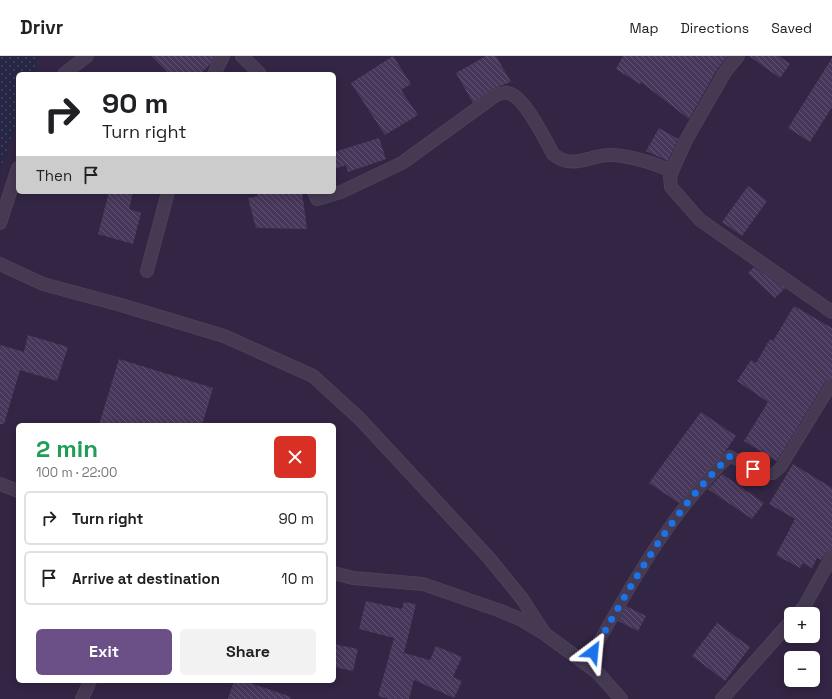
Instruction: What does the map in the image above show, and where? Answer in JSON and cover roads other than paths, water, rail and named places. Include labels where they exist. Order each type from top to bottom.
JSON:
[{"type":"street","points":[[67,72],[87,56]]},
{"type":"street","points":[[215,72],[223,56]]},
{"type":"street","points":[[242,56],[258,72]]},
{"type":"street","points":[[738,56],[726,72],[686,140],[672,171],[670,178],[671,187],[700,220],[832,312]]},
{"type":"street","points":[[336,193],[402,164],[496,95],[507,92],[515,96],[523,104],[553,154],[560,160],[570,162],[583,161],[610,155],[635,159],[672,171]]},
{"type":"street","points":[[0,223],[16,174]]},
{"type":"street","points":[[147,271],[167,194]]},
{"type":"street","points":[[315,194],[317,199],[334,194]]},
{"type":"street","points":[[0,264],[43,284],[121,305],[224,336],[313,376],[360,419],[489,558],[523,600],[545,634]]},
{"type":"street","points":[[0,484],[16,490]]},
{"type":"street","points":[[804,607],[832,556]]},
{"type":"street","points":[[336,574],[353,578],[423,584],[520,619],[545,634],[597,672],[621,699]]},
{"type":"street","points":[[722,699],[784,629]]},
{"type":"street","points":[[82,699],[89,683]]},
{"type":"lane","points":[[586,664],[646,561],[666,531],[716,469],[730,456],[762,474],[773,474],[780,467],[832,384]]}]
